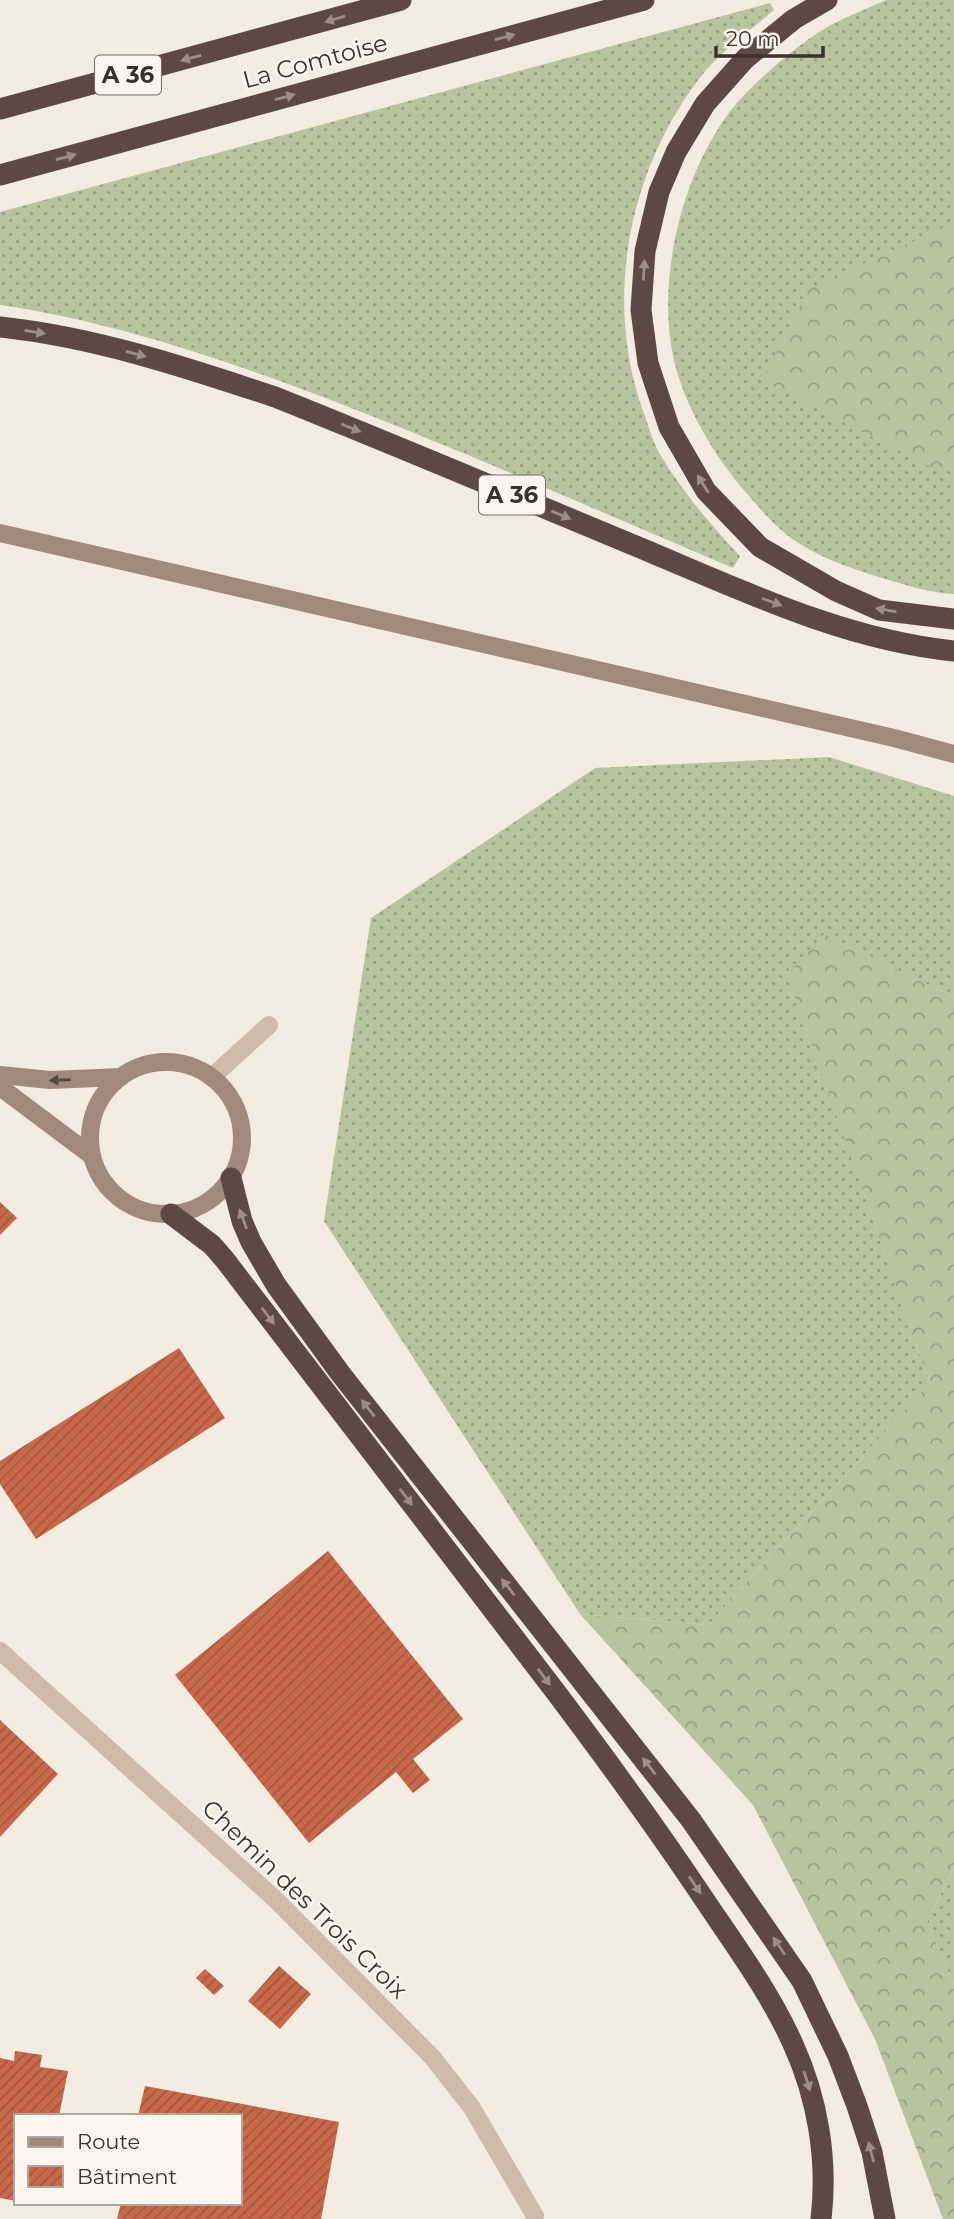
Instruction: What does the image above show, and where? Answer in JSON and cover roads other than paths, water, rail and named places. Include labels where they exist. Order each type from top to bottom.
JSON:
[{"type":"highway","name":"La Comtoise","points":[[0,109],[401,0]]},
{"type":"highway","name":"La Comtoise","points":[[0,175],[644,0]]},
{"type":"highway","points":[[827,0],[794,19],[745,59],[705,104],[676,152],[659,192],[645,251],[641,310],[648,363],[669,426],[706,491],[760,547],[836,591],[879,610],[954,619]]},
{"type":"highway","name":"A 36","points":[[0,327],[35,331],[116,349],[275,397],[754,595],[873,638],[921,648],[954,651]]},
{"type":"highway","points":[[230,1178],[251,1242],[276,1284],[340,1373],[691,1820],[802,1981],[838,2056],[857,2106],[872,2152],[885,2219]]},
{"type":"highway","points":[[171,1214],[212,1245],[225,1260],[600,1751],[657,1828],[748,1963],[794,2046],[813,2100],[822,2153],[821,2219]]},
{"type":"main road","points":[[0,533],[954,754]]},
{"type":"main road","points":[[166,1062],[190,1066],[212,1077],[228,1094],[238,1114],[242,1136],[240,1158],[217,1195],[199,1207],[171,1214],[134,1207],[115,1195],[100,1177],[92,1156],[90,1134],[94,1112],[105,1093],[121,1077],[142,1066],[166,1062]]},
{"type":"main road","points":[[0,1075],[50,1080],[121,1077]]},
{"type":"main road","points":[[0,1087],[92,1156]]},
{"type":"street","points":[[212,1077],[269,1026]]},
{"type":"street","name":"Chemin des Trois Croix","points":[[0,1651],[276,1900],[433,2057],[472,2108],[535,2216]]}]
